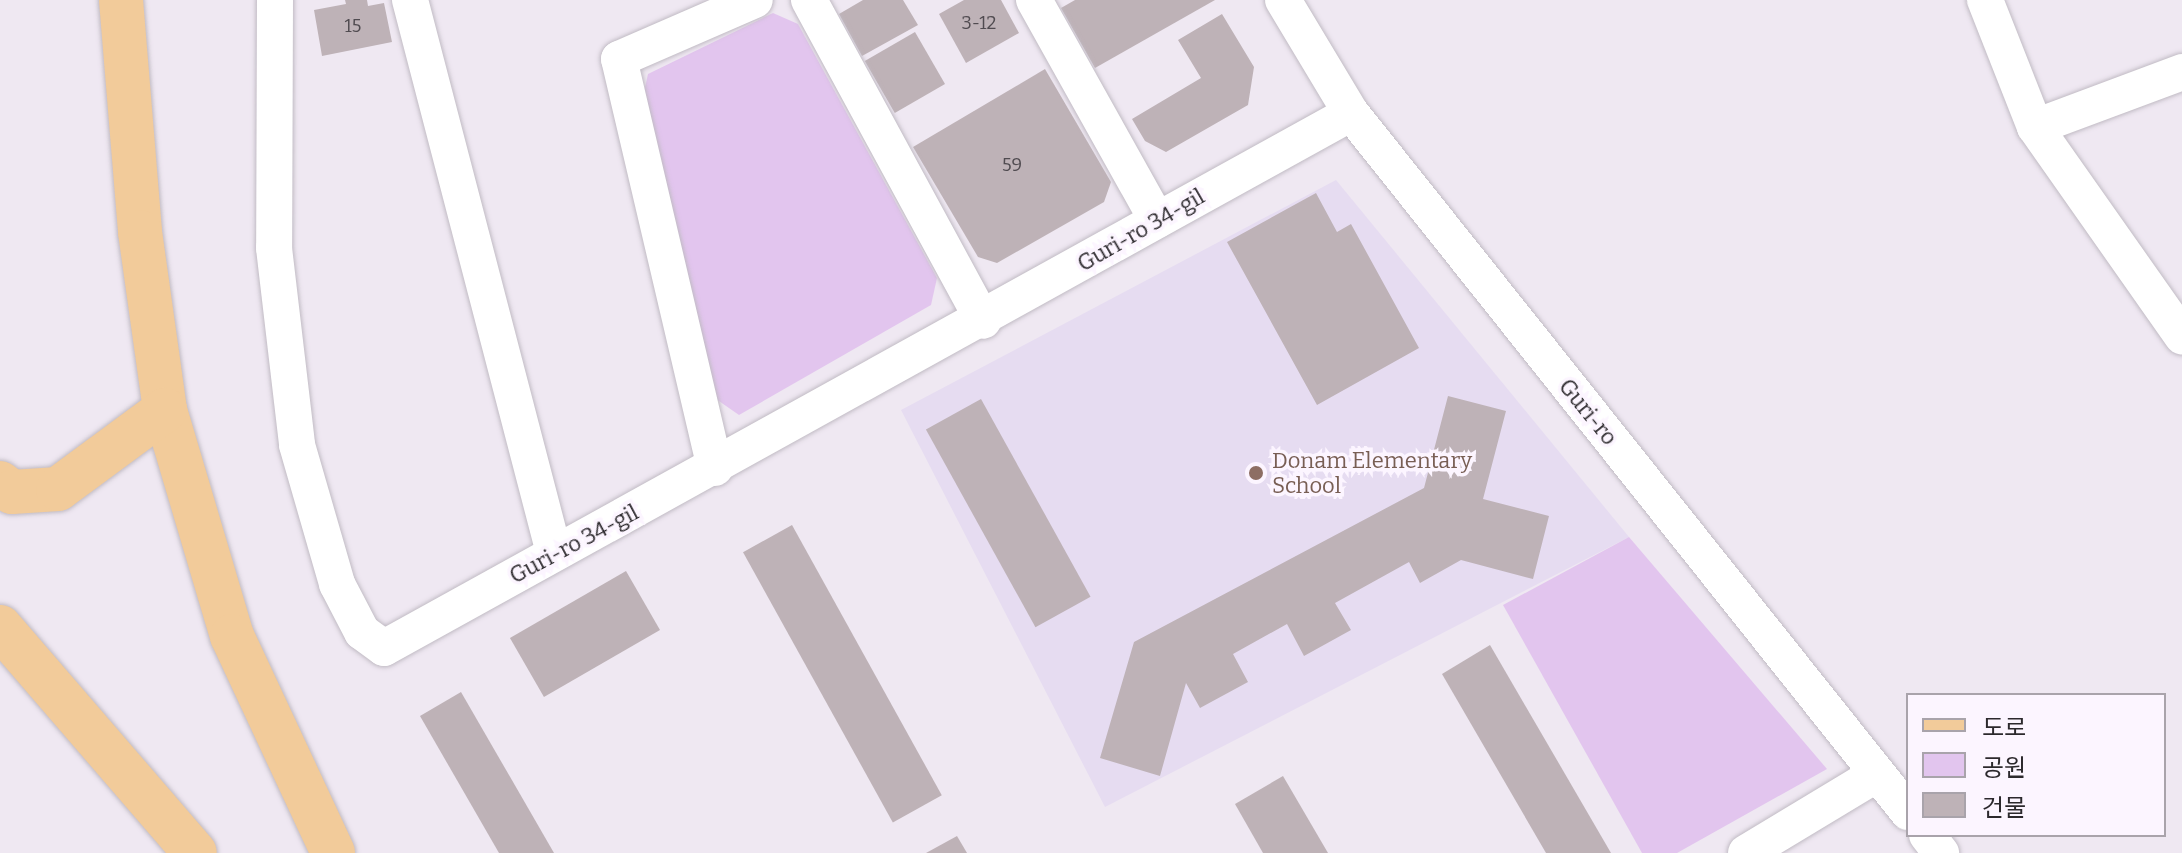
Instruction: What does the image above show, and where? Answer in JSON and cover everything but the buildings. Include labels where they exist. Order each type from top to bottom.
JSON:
[{"type":"main road","points":[[121,0],[140,232],[165,410],[232,636],[333,853]]},
{"type":"main road","points":[[0,483],[12,492],[58,489],[165,410]]},
{"type":"main road","points":[[0,627],[195,853]]},
{"type":"street","points":[[410,0],[554,553]]},
{"type":"street","points":[[715,468],[619,59],[755,0]]},
{"type":"street","points":[[809,0],[983,321]]},
{"type":"street","points":[[1034,0],[1157,220]]},
{"type":"street","name":"Guri-ro","points":[[1283,0],[1351,113],[1906,810]]},
{"type":"street","points":[[1985,0],[2035,127],[2182,336]]},
{"type":"street","name":"Guri-ro 34-gil","points":[[281,2],[274,248],[282,348],[297,445],[337,584],[362,632],[384,648],[983,321],[1351,113]]},
{"type":"street","points":[[2035,127],[2182,72]]},
{"type":"street","points":[[1746,853],[1877,774]]},
{"type":"street","points":[[1929,837],[1941,853]]},
{"type":"shaded area","name":"Donam Elementary School","points":[[1336,180],[1629,537],[1105,807],[901,410]]},
{"type":"green space","points":[[773,13],[798,24],[937,278],[931,305],[739,415],[716,399],[644,92],[648,74]]},
{"type":"green space","points":[[1629,537],[1827,769],[1677,853],[1642,853],[1503,605]]},
{"type":"place","name":"Donam Elementary School","points":[[1256,473]]}]
